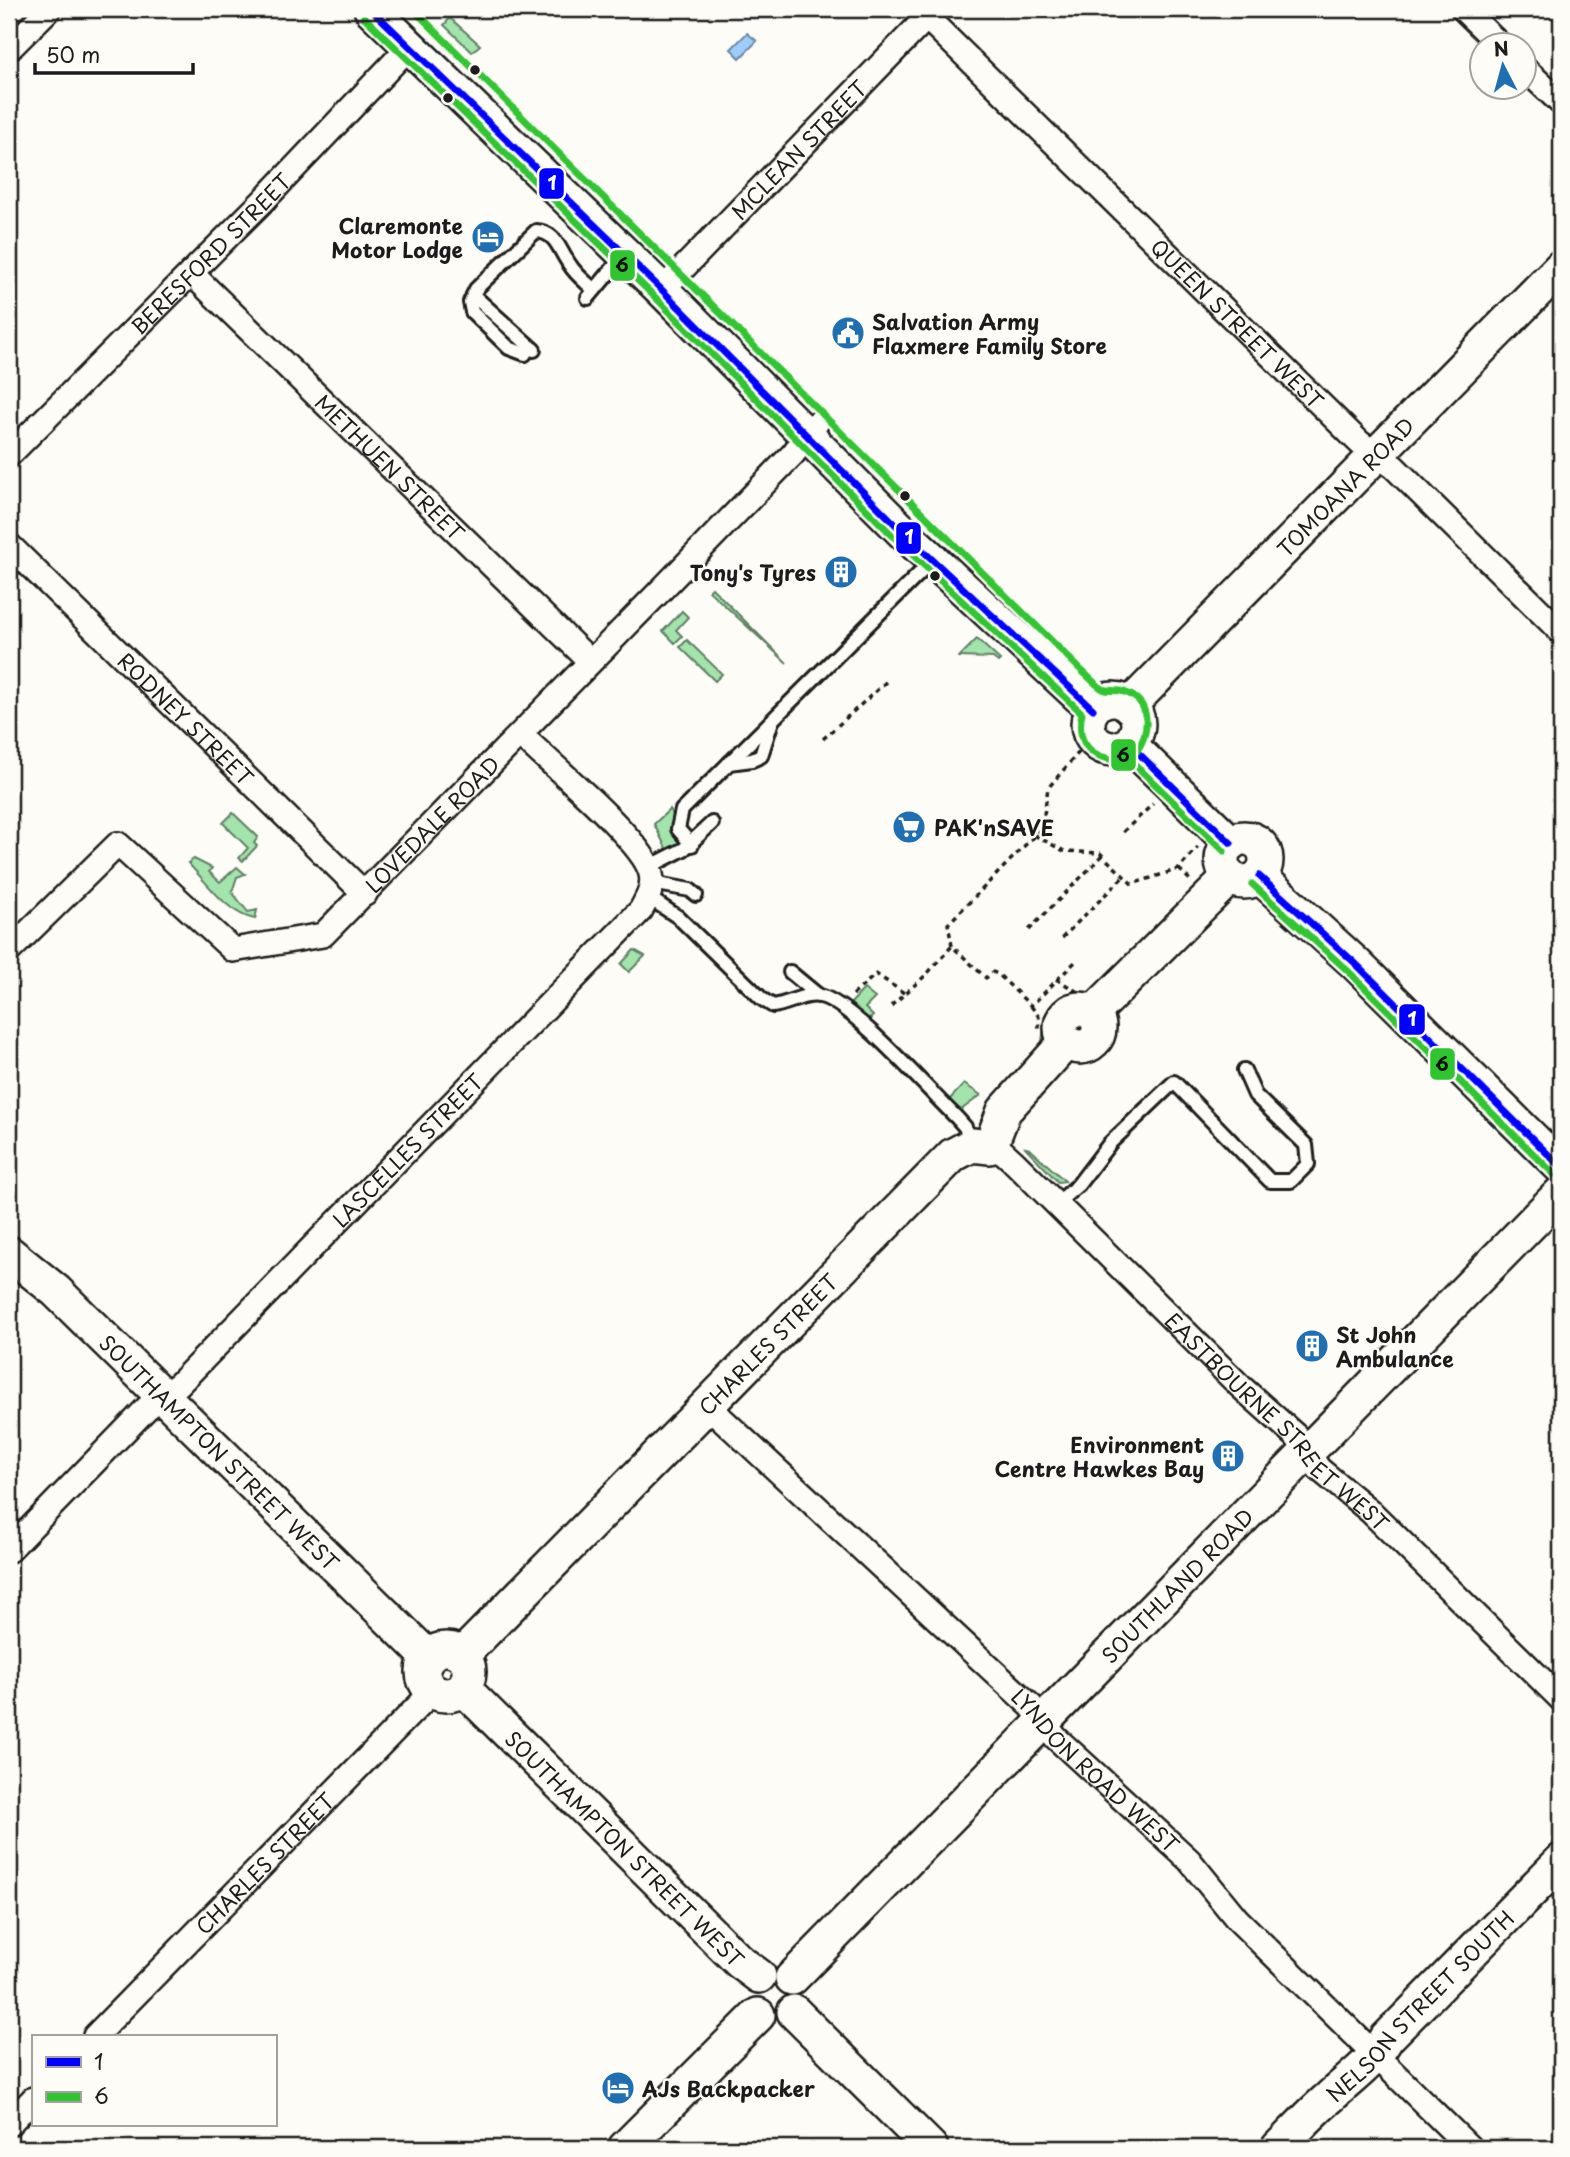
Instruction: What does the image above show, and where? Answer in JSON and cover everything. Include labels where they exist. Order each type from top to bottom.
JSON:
[{"type":"main road","points":[[371,9],[624,255],[667,285]]},
{"type":"main road","points":[[398,9],[1106,729],[1216,847],[1246,838],[1259,844],[1266,863],[1090,1002],[1099,1029],[1093,1041],[1082,1047],[1066,1042],[1004,1111],[981,1146]]},
{"type":"main road","name":"TOMOANA ROAD","points":[[1106,729],[1561,267]]},
{"type":"main road","points":[[812,429],[934,559],[1106,729]]},
{"type":"main road","points":[[1245,877],[1355,963],[1561,1167]]},
{"type":"main road","name":"CHARLES STREET","points":[[462,1655],[953,1155],[981,1146]]},
{"type":"main road","name":"SOUTHLAND ROAD","points":[[792,1978],[1561,1193]]},
{"type":"main road","name":"SOUTHAMPTON STREET WEST","points":[[9,1253],[56,1291],[428,1657]]},
{"type":"main road","points":[[449,1649],[462,1655],[470,1675],[448,1690],[423,1677],[428,1657],[449,1649]]},
{"type":"main road","name":"SOUTHAMPTON STREET WEST","points":[[448,1690],[743,1965],[759,1976]]},
{"type":"main road","name":"NELSON STREET SOUTH","points":[[1304,2148],[1382,2060],[1387,2038],[1561,1861]]},
{"type":"main road","name":"NELSON STREET SOUTH","points":[[1278,2148],[1448,2002],[1561,1890]]},
{"type":"main road","points":[[779,1971],[792,1978],[800,1998],[794,2012],[773,2021],[758,2015],[750,2000],[750,1991],[759,1976],[779,1971]]},
{"type":"main road","points":[[794,2012],[931,2148]]},
{"type":"main road","points":[[625,2148],[758,2015]]},
{"type":"street","points":[[9,49],[49,9]]},
{"type":"street","points":[[1464,9],[1488,32]]},
{"type":"street","name":"MCLEAN STREET","points":[[667,285],[927,12]]},
{"type":"street","name":"QUEEN STREET WEST","points":[[927,12],[1360,443],[1394,467],[1561,632]]},
{"type":"street","name":"BERESFORD STREET","points":[[9,455],[191,273],[410,47]]},
{"type":"street","points":[[1538,81],[1561,103]]},
{"type":"street","name":"METHUEN STREET","points":[[191,273],[590,661]]},
{"type":"street","name":"LOVEDALE ROAD","points":[[9,951],[118,844],[233,950],[323,935],[667,584],[812,429]]},
{"type":"street","name":"RODNEY STREET","points":[[9,545],[365,894]]},
{"type":"street","points":[[521,735],[637,847],[650,883]]},
{"type":"street","name":"LASCELLES STREET","points":[[9,1550],[163,1396],[179,1384],[628,925],[650,883]]},
{"type":"street","name":"EASTBOURNE STREET WEST","points":[[981,1146],[1002,1152],[1241,1387],[1296,1436],[1319,1469],[1371,1512],[1561,1699]]},
{"type":"street","name":"LYNDON ROAD WEST","points":[[708,1406],[1044,1721],[1096,1777],[1189,1860],[1237,1919],[1470,2148]]},
{"type":"street","name":"CHARLES STREET","points":[[96,2035],[448,1690]]},
{"type":"street","points":[[9,2124],[32,2100]]},
{"type":"lane","points":[[530,352],[509,348],[472,312],[470,302],[476,289],[536,231],[545,232],[557,242],[591,294],[624,255]]},
{"type":"lane","points":[[691,844],[678,829],[682,810],[934,559]]},
{"type":"lane","points":[[650,883],[712,822]]},
{"type":"lane","points":[[650,883],[690,890],[696,895]]},
{"type":"lane","points":[[650,883],[678,916],[773,1006],[808,996],[819,996]]},
{"type":"lane","points":[[790,972],[819,996],[841,1007],[957,1118],[981,1146]]},
{"type":"lane","points":[[1056,1204],[1078,1185],[1110,1143],[1174,1082],[1270,1181],[1291,1181],[1308,1164],[1306,1145],[1255,1095],[1244,1070]]},
{"type":"path","points":[[823,739],[887,681]]},
{"type":"path","points":[[1077,960],[1031,1006],[999,974],[993,972],[986,978],[951,946],[948,924],[1042,828],[1048,788],[1106,729]]},
{"type":"path","points":[[1145,796],[1161,813]]},
{"type":"path","points":[[1123,832],[1153,804]]},
{"type":"path","points":[[1034,835],[1064,851],[1103,855],[1132,884],[1179,869],[1198,847]]},
{"type":"path","points":[[1191,839],[1198,847],[1216,847]]},
{"type":"path","points":[[1029,930],[1103,855]]},
{"type":"path","points":[[1179,869],[1193,883],[1191,886]]},
{"type":"path","points":[[1062,938],[1124,876]]},
{"type":"path","points":[[891,1006],[951,946]]},
{"type":"path","points":[[841,1007],[876,974],[904,993]]},
{"type":"path","points":[[1056,979],[1090,1002]]},
{"type":"green space","points":[[450,18],[480,45],[472,52],[444,25]]},
{"type":"green space","points":[[712,588],[787,663],[709,591]]},
{"type":"green space","points":[[682,611],[688,617],[676,630],[682,636],[675,643],[663,631]]},
{"type":"green space","points":[[977,639],[1000,660],[998,662],[993,658],[959,657]]},
{"type":"green space","points":[[687,640],[722,674],[715,681],[680,647]]},
{"type":"green space","points":[[670,809],[681,845],[668,852],[654,824]]},
{"type":"green space","points":[[233,813],[258,837],[254,843],[257,846],[243,861],[239,858],[248,848],[223,823]]},
{"type":"green space","points":[[194,859],[212,868],[209,872],[220,882],[237,867],[245,874],[237,877],[232,892],[248,912],[257,910],[255,919],[236,911],[218,897],[188,863]]},
{"type":"green space","points":[[634,950],[645,956],[629,972],[621,964]]},
{"type":"green space","points":[[864,989],[875,998],[865,1008],[873,1016],[868,1021],[850,1004]]},
{"type":"green space","points":[[1046,1014],[1052,1022],[1054,1033],[1040,1055]]},
{"type":"green space","points":[[964,1084],[981,1095],[961,1110],[949,1100]]},
{"type":"green space","points":[[1026,1148],[1030,1149],[1065,1181],[1058,1182]]},
{"type":"water","points":[[747,33],[757,41],[740,58],[731,49]]},
{"type":"transit line","name":"1","points":[[371,9],[662,290],[906,535],[1093,709]]},
{"type":"transit line","name":"6","points":[[364,17],[655,297],[899,542],[1082,713],[1082,736],[1088,748],[1101,757],[1110,759],[1137,751],[1146,726],[1146,717],[1140,702],[1122,691],[1103,689],[1082,671],[413,9]]},
{"type":"transit line","name":"1","points":[[1129,744],[1231,843]]},
{"type":"transit line","name":"6","points":[[1122,752],[1224,851]]},
{"type":"transit line","name":"1","points":[[1259,876],[1355,963],[1561,1167]]},
{"type":"transit line","name":"6","points":[[1252,884],[1348,971],[1554,1174]]},
{"type":"place","name":"Claremonte Motor Lodge","points":[[488,237]]},
{"type":"place","name":"Salvation Army Flaxmere Family Store","points":[[848,333]]},
{"type":"place","name":"Tony's Tyres","points":[[841,572]]},
{"type":"place","name":"PAK'nSAVE","points":[[909,827]]},
{"type":"place","name":"St John Ambulance","points":[[1312,1346]]},
{"type":"place","name":"Environment Centre Hawkes Bay","points":[[1228,1456]]},
{"type":"place","name":"AJs Backpacker","points":[[618,2088]]}]
